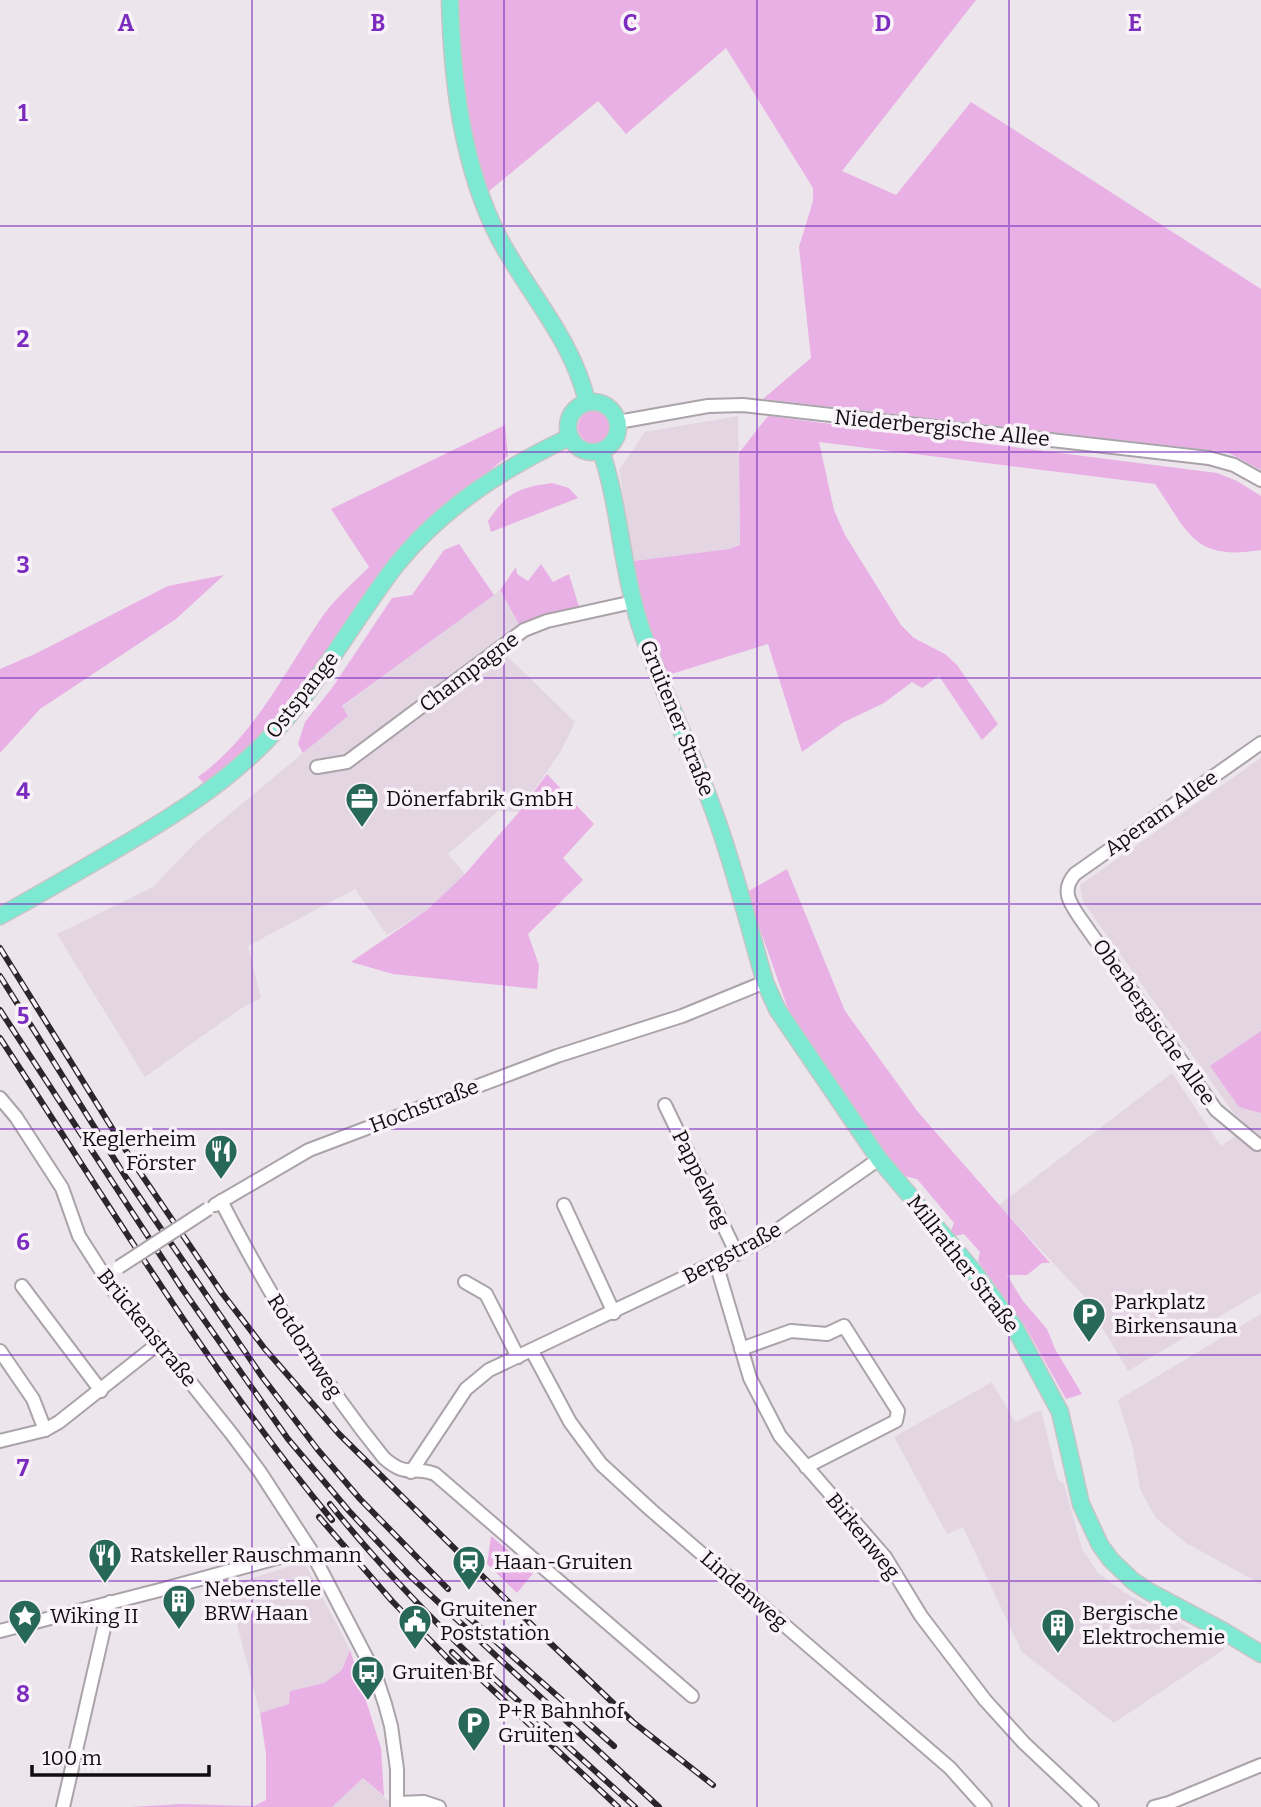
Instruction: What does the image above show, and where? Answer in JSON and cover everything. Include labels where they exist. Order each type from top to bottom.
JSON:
[{"type":"main road","points":[[450,0],[451,47],[458,107],[478,188],[500,239],[565,345],[583,384],[587,402]]},
{"type":"main road","points":[[587,402],[605,404],[613,410],[618,422],[616,438],[610,446],[601,451],[582,449],[570,438],[568,425],[571,415],[577,407],[587,402]]},
{"type":"main road","name":"Ostspange","points":[[0,916],[182,810],[241,765],[307,695],[370,602],[413,546],[474,491],[501,473],[570,438]]},
{"type":"main road","name":"Gruitener Straße","points":[[601,451],[612,489],[633,602],[672,712],[712,807],[765,982]]},
{"type":"main road","name":"Millrather Straße","points":[[765,982],[789,1029],[879,1159],[999,1304],[1035,1362],[1060,1412],[1081,1504],[1100,1545],[1111,1560],[1148,1591],[1261,1654]]},
{"type":"street","name":"Niederbergische Allee","points":[[618,422],[708,406],[743,405],[1209,458],[1234,465],[1261,480]]},
{"type":"street","name":"Champagne","points":[[317,767],[348,762],[524,630],[547,621],[633,602]]},
{"type":"street","name":"Aperam Allee","points":[[1066,889],[1075,874],[1261,743]]},
{"type":"street","name":"Oberbergische Allee","points":[[1066,889],[1067,897],[1080,918],[1216,1110],[1257,1143]]},
{"type":"street","name":"Hochstraße","points":[[104,1277],[290,1160],[343,1137],[557,1056],[682,1016],[765,982]]},
{"type":"street","name":"Brückenstraße","points":[[0,1098],[62,1188],[79,1236],[104,1277],[260,1472],[310,1549],[375,1674],[391,1726],[397,1769],[397,1805]]},
{"type":"street","name":"Pappelweg","points":[[665,1105],[737,1254]]},
{"type":"street","name":"Bergstraße","points":[[411,1472],[476,1378],[763,1240],[879,1159]]},
{"type":"street","points":[[564,1205],[614,1313]]},
{"type":"street","name":"Rotdornweg","points":[[213,1206],[318,1371],[384,1458],[397,1469],[435,1474],[692,1696]]},
{"type":"street","name":"Birkenweg","points":[[716,1264],[750,1378],[761,1404],[780,1436],[885,1558],[922,1616],[985,1700],[1024,1743],[1092,1807]]},
{"type":"street","points":[[465,1282],[486,1293],[518,1357]]},
{"type":"street","points":[[22,1286],[101,1391]]},
{"type":"street","points":[[741,1349],[791,1331],[827,1334],[844,1325],[898,1411],[896,1422],[806,1467]]},
{"type":"street","points":[[0,1441],[45,1430],[59,1422],[159,1343]]},
{"type":"street","points":[[0,1350],[33,1399],[45,1430]]},
{"type":"street","name":"Lindenweg","points":[[532,1351],[569,1422],[601,1464],[950,1768],[985,1807]]},
{"type":"street","points":[[0,1631],[310,1549]]},
{"type":"street","points":[[63,1807],[110,1602]]},
{"type":"street","points":[[1154,1807],[1259,1769]]},
{"type":"street","points":[[397,1805],[424,1802],[439,1807]]},
{"type":"shaded area","points":[[456,0],[976,0],[842,171],[896,195],[971,102],[1261,289],[1261,470],[1227,452],[763,399],[811,358],[799,247],[813,201],[813,188],[726,48],[626,134],[598,101],[488,192],[461,98]]},
{"type":"shaded area","points":[[594,411],[606,415],[610,427],[606,439],[594,443],[582,439],[578,427],[582,415]]},
{"type":"shaded area","points":[[738,416],[740,545],[729,549],[634,561],[619,470],[645,432]]},
{"type":"shaded area","points":[[768,416],[1217,473],[1237,481],[1261,496],[1261,550],[1221,551],[1195,540],[1155,484],[819,442],[834,510],[845,535],[901,625],[914,638],[945,654],[957,665],[998,724],[982,740],[939,676],[922,688],[912,682],[884,703],[844,722],[802,752],[768,644],[665,676],[640,600],[634,561],[729,549],[740,545],[739,453]]},
{"type":"shaded area","points":[[505,425],[508,456],[449,502],[268,728],[205,785],[198,777],[234,744],[250,725],[323,615],[369,567],[331,509]]},
{"type":"shaded area","points":[[552,483],[569,488],[578,498],[491,532],[488,521],[514,493]]},
{"type":"shaded area","points":[[459,544],[494,595],[342,706],[348,716],[303,753],[298,744],[305,722],[332,688],[392,598],[412,595],[444,550]]},
{"type":"shaded area","points":[[541,564],[553,582],[569,574],[579,607],[543,616],[520,626],[500,590],[516,567],[517,574],[528,581]]},
{"type":"shaded area","points":[[224,575],[176,619],[40,709],[0,753],[0,669],[168,586]]},
{"type":"shaded area","points":[[500,590],[520,626],[503,638],[507,656],[575,722],[561,751],[519,812],[498,811],[448,854],[465,874],[427,910],[387,935],[355,889],[248,946],[261,998],[240,1009],[145,1077],[57,934],[153,887],[197,841],[348,716],[342,707]]},
{"type":"shaded area","points":[[1261,758],[1261,1292],[1128,1371],[1083,1295],[999,1205],[1172,1073],[1221,1146],[1245,1129],[1083,902],[1080,885]]},
{"type":"shaded area","points":[[547,774],[594,824],[563,858],[583,880],[528,934],[539,965],[537,989],[393,974],[351,962],[427,910],[465,874],[519,812]]},
{"type":"shaded area","points":[[787,869],[845,1011],[918,1112],[1050,1263],[1042,1263],[1027,1275],[1007,1275],[1023,1301],[1047,1329],[1055,1349],[1082,1394],[1066,1399],[1025,1326],[978,1261],[980,1252],[964,1234],[955,1236],[951,1231],[954,1223],[917,1179],[904,1176],[860,1119],[789,1012],[747,892]]},
{"type":"shaded area","points":[[1261,1031],[1261,1113],[1239,1107],[1210,1066]]},
{"type":"shaded area","points":[[1261,1314],[1261,1584],[1186,1543],[1155,1517],[1140,1489],[1133,1448],[1118,1400]]},
{"type":"shaded area","points":[[992,1382],[1015,1422],[1041,1410],[1058,1480],[1064,1484],[1082,1549],[1098,1573],[1125,1593],[1226,1648],[1114,1723],[1022,1652],[963,1527],[947,1534],[894,1437]]},
{"type":"shaded area","points":[[491,1536],[534,1572],[517,1593],[487,1564]]},
{"type":"shaded area","points":[[304,1562],[350,1650],[342,1670],[324,1683],[290,1691],[289,1704],[260,1713],[227,1586]]},
{"type":"shaded area","points":[[350,1650],[381,1748],[384,1796],[363,1778],[332,1807],[132,1807],[181,1804],[254,1806],[266,1800],[266,1754],[260,1713],[289,1704],[290,1691],[324,1683],[342,1670]]},
{"type":"shaded area","points":[[363,1778],[395,1807],[332,1807]]},
{"type":"railway","points":[[0,948],[135,1165],[222,1293],[265,1349],[339,1434],[547,1640],[633,1722],[713,1785]]},
{"type":"railway","points":[[0,976],[125,1176],[263,1378],[318,1450],[360,1499],[448,1589]]},
{"type":"railway","points":[[0,1010],[183,1290],[288,1439],[349,1511],[409,1575],[659,1807]]},
{"type":"railway","points":[[0,1038],[201,1345],[332,1520]]},
{"type":"railway","points":[[330,1504],[400,1585],[476,1662],[635,1807]]},
{"type":"railway","points":[[319,1517],[392,1601],[456,1667]]},
{"type":"railway","points":[[466,1615],[614,1746]]},
{"type":"railway","points":[[452,1652],[618,1807]]},
{"type":"place","name":"Dönerfabrik GmbH","points":[[362,829]]},
{"type":"place","name":"Keglerheim Förster","points":[[221,1181]]},
{"type":"place","name":"Parkplatz Birkensauna","points":[[1089,1344]]},
{"type":"place","name":"Ratskeller Rauschmann","points":[[105,1585]]},
{"type":"place","name":"Haan-Gruiten","points":[[469,1592]]},
{"type":"place","name":"Nebenstelle BRW Haan","points":[[179,1631]]},
{"type":"place","name":"Wiking II","points":[[25,1646]]},
{"type":"place","name":"Gruitener Poststation","points":[[415,1651]]},
{"type":"place","name":"Bergische Elektrochemie","points":[[1058,1655]]},
{"type":"place","name":"Gruiten Bf","points":[[368,1702]]},
{"type":"place","name":"P+R Bahnhof Gruiten","points":[[474,1753]]}]
